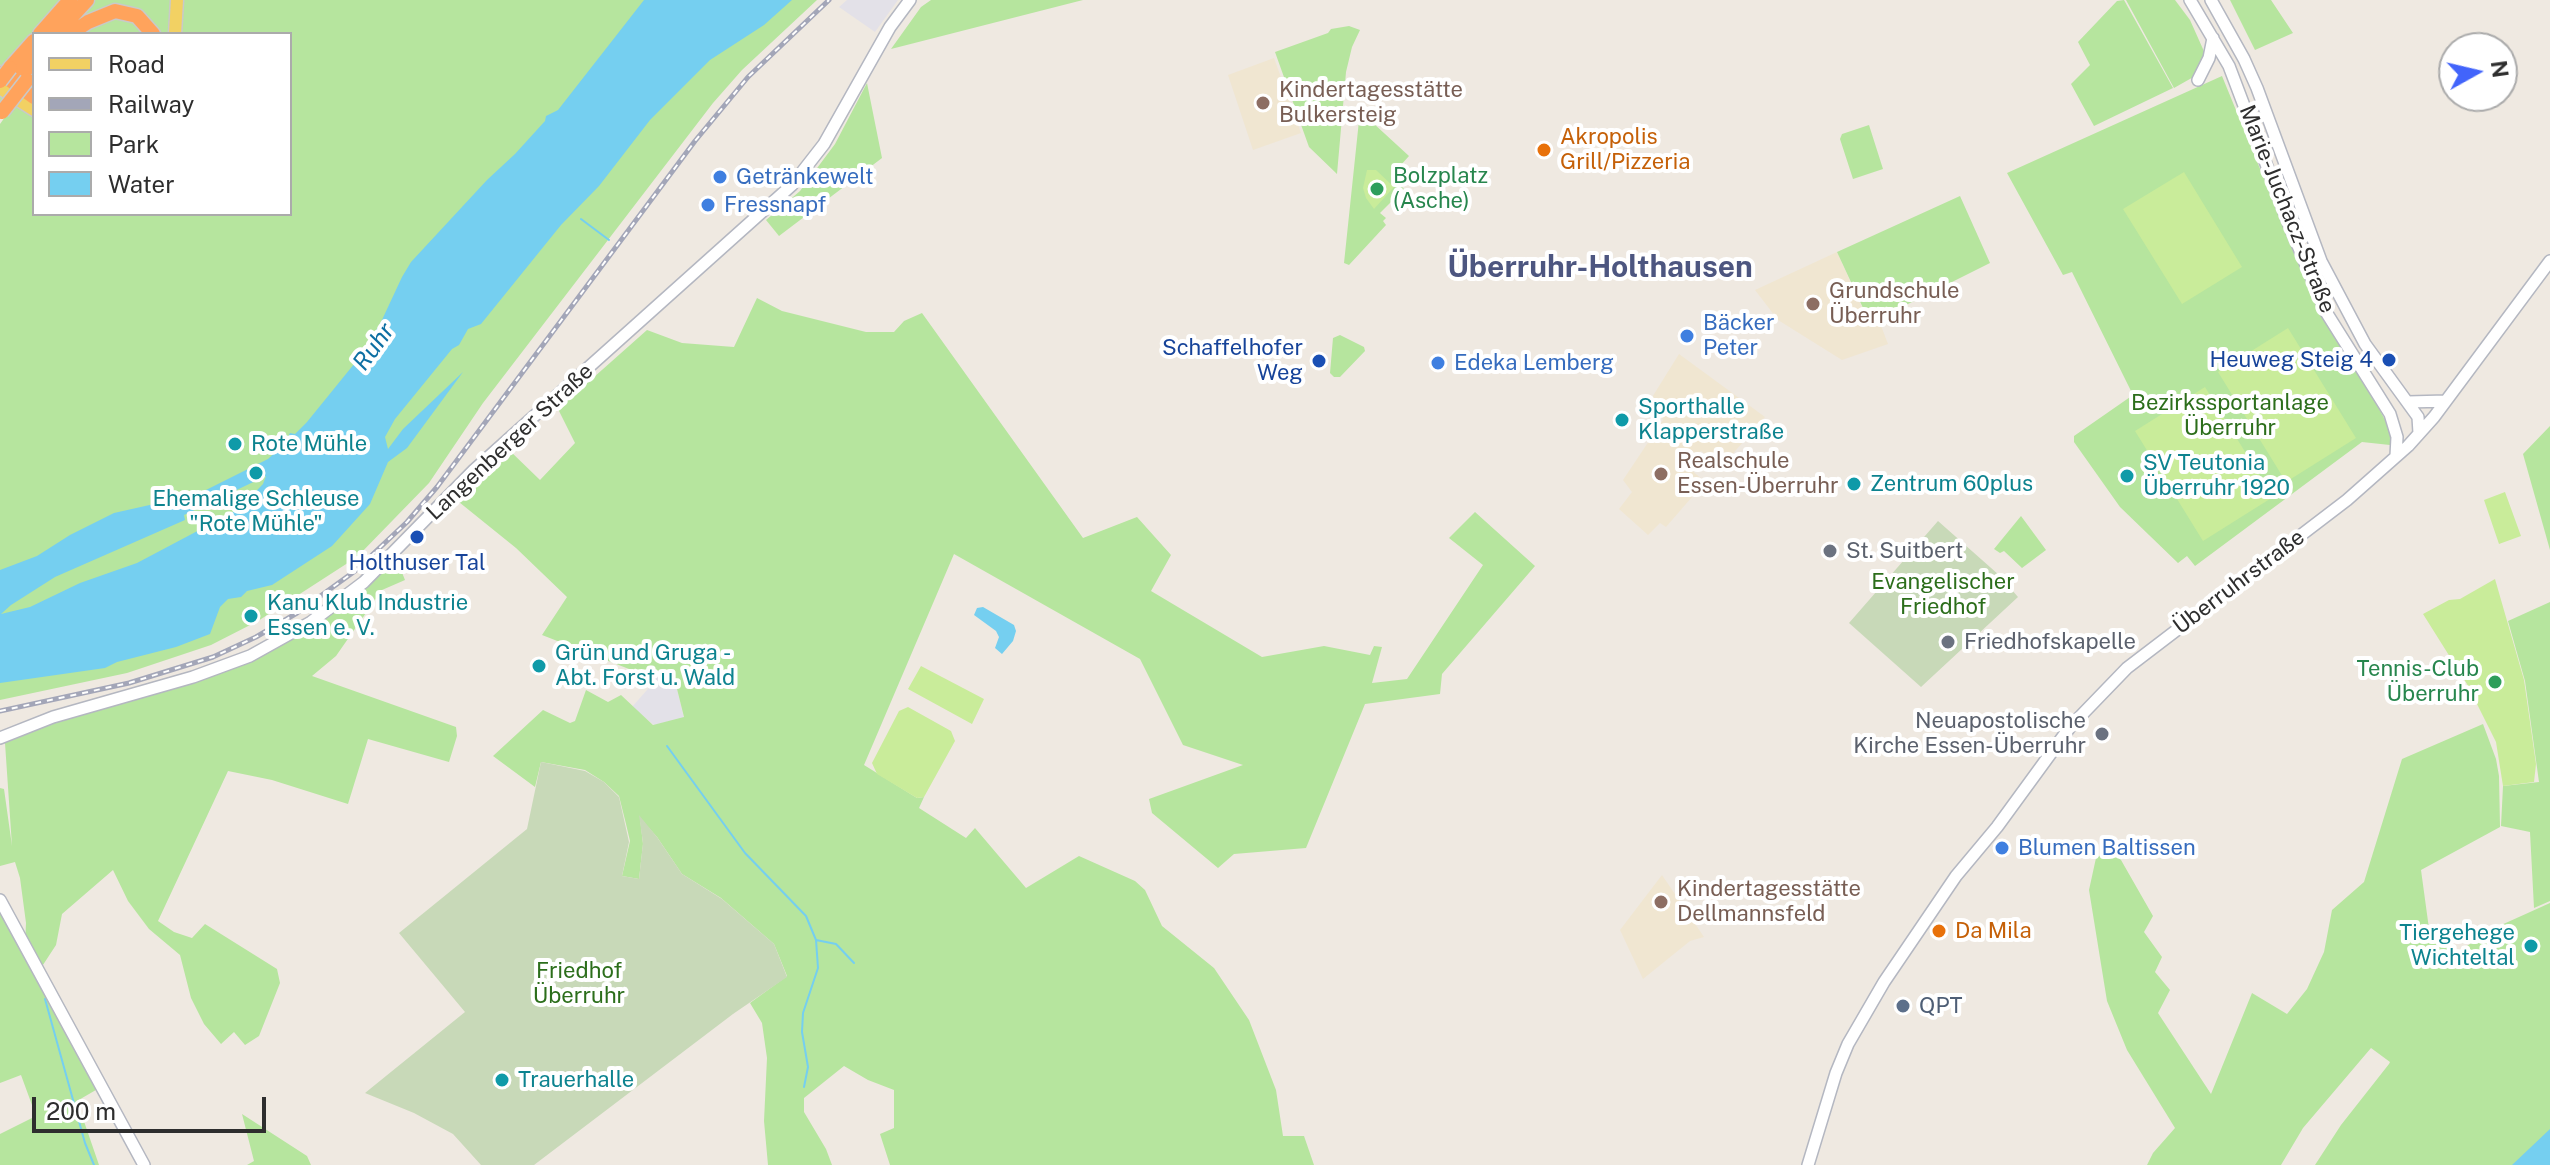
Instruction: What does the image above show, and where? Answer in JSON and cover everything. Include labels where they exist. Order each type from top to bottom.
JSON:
[{"type":"highway","points":[[42,32],[70,0]]},
{"type":"highway","points":[[58,32],[87,0]]},
{"type":"highway","points":[[73,32],[115,11],[137,16],[151,32]]},
{"type":"highway","points":[[1,109],[32,45]]},
{"type":"highway","points":[[0,81],[18,74]]},
{"type":"highway","points":[[18,74],[32,94]]},
{"type":"main road","points":[[175,32],[177,0]]},
{"type":"main road","name":"Langenberger Straße","points":[[0,738],[53,717],[193,677],[250,656],[311,622],[364,582],[474,470],[792,185],[824,144],[890,27],[910,0]]},
{"type":"main road","name":"Marie-Juchacz-Straße","points":[[2190,0],[2214,38],[2240,94],[2326,312],[2390,414],[2406,429],[2419,434],[2418,417],[2365,344],[2321,261],[2253,79],[2211,0]]},
{"type":"main road","points":[[2198,80],[2209,58],[2214,38]]},
{"type":"main road","points":[[0,88],[32,109]]},
{"type":"main road","name":"Überruhrstraße","points":[[1808,1165],[1848,1044],[1884,982],[1956,876],[1997,827],[2070,727],[2127,668],[2347,500],[2419,434],[2550,261]]},
{"type":"main road","points":[[2408,402],[2446,401]]},
{"type":"main road","name":"Marie-Juchacz-Straße","points":[[2390,414],[2397,437],[2396,456]]},
{"type":"main road","points":[[0,900],[144,1165]]},
{"type":"shaded area","points":[[847,0],[898,0],[875,32],[839,7]]},
{"type":"shaded area","name":"Kindertagesstätte Bulkersteig","points":[[1274,58],[1301,133],[1253,150],[1228,75]]},
{"type":"shaded area","name":"Grundschule Überruhr","points":[[1837,252],[1869,323],[1878,318],[1888,344],[1842,360],[1778,320],[1755,290]]},
{"type":"shaded area","points":[[1679,354],[1765,417],[1722,466],[1701,451],[1688,467],[1705,482],[1666,527],[1660,523],[1648,535],[1619,509],[1632,492],[1623,480],[1663,420],[1651,399]]},
{"type":"shaded area","points":[[664,670],[675,681],[684,718],[654,725],[632,707],[654,682],[657,671]]},
{"type":"shaded area","name":"Kindertagesstätte Dellmannsfeld","points":[[1662,875],[1704,937],[1690,941],[1643,979],[1620,930]]},
{"type":"green space","points":[[0,0],[817,0],[742,70],[713,103],[483,403],[429,483],[357,557],[258,621],[211,645],[127,673],[0,700],[0,124],[10,110],[0,103]]},
{"type":"green space","points":[[931,0],[1083,0],[891,49],[921,7]]},
{"type":"green space","points":[[2124,0],[2173,88],[2094,126],[2071,84],[2090,65],[2078,42],[2117,1]]},
{"type":"green space","points":[[2126,0],[2175,0],[2190,20],[2211,67],[2174,88]]},
{"type":"green space","points":[[2230,0],[2271,0],[2293,33],[2255,50]]},
{"type":"green space","points":[[1349,26],[1360,30],[1346,72],[1337,174],[1309,147],[1275,52],[1328,33],[1331,29]]},
{"type":"green space","name":"Bezirkssportanlage Überruhr","points":[[2222,76],[2290,242],[2392,433],[2390,445],[2362,442],[2195,566],[2187,556],[2178,563],[2120,507],[2074,442],[2074,436],[2133,395],[2072,272],[2063,275],[2007,173]]},
{"type":"green space","points":[[867,83],[882,158],[779,236],[766,220],[800,191],[835,144]]},
{"type":"green space","points":[[1360,111],[1409,156],[1391,176],[1404,189],[1380,213],[1386,218],[1383,221],[1386,225],[1349,265],[1344,263]]},
{"type":"green space","points":[[1869,125],[1883,169],[1853,179],[1840,139],[1842,134]]},
{"type":"green space","points":[[1367,170],[1376,170],[1394,187],[1374,209],[1363,188]]},
{"type":"green space","points":[[2184,172],[2242,267],[2182,304],[2123,209]]},
{"type":"green space","points":[[1960,196],[1990,263],[1870,323],[1837,252]]},
{"type":"green space","points":[[757,298],[782,311],[866,332],[894,332],[904,321],[922,313],[1083,538],[1137,517],[1171,555],[1151,591],[1262,657],[1324,646],[1370,655],[1374,646],[1382,647],[1372,683],[1407,679],[1483,565],[1449,538],[1475,512],[1535,566],[1442,674],[1440,694],[1365,704],[1306,848],[1234,854],[1218,868],[1152,813],[1149,799],[1243,765],[1183,745],[1140,659],[954,554],[864,765],[917,798],[924,797],[919,808],[966,838],[975,828],[1026,888],[1079,856],[1135,881],[1145,890],[1162,926],[1214,968],[1249,1020],[1276,1090],[1283,1136],[1304,1136],[1314,1165],[890,1165],[880,1134],[894,1128],[894,1090],[844,1066],[804,1098],[804,1112],[832,1165],[768,1165],[764,1121],[767,1058],[762,1023],[750,1003],[787,976],[774,944],[721,898],[682,874],[640,818],[643,844],[639,879],[622,876],[630,841],[619,796],[604,782],[585,770],[541,762],[535,787],[493,756],[543,710],[570,723],[575,721],[586,690],[608,702],[621,695],[653,725],[684,717],[675,681],[664,670],[648,672],[629,669],[542,635],[567,597],[516,548],[454,498],[478,472],[507,448],[540,480],[575,443],[558,409],[647,330],[682,343],[734,347]]},
{"type":"green space","points":[[2288,328],[2356,438],[2286,482],[2218,372]]},
{"type":"green space","points":[[1340,335],[1364,347],[1365,351],[1340,377],[1334,377],[1330,373],[1333,338]]},
{"type":"green space","points":[[2205,387],[2273,497],[2203,541],[2135,431]]},
{"type":"green space","points":[[2550,426],[2550,550],[2523,454]]},
{"type":"green space","points":[[2505,492],[2521,536],[2499,544],[2484,500]]},
{"type":"green space","points":[[2021,516],[2046,550],[2022,568],[2004,551],[2000,553],[1994,549]]},
{"type":"green space","name":"Evangelischer Friedhof","points":[[1938,521],[1999,575],[2018,597],[1921,687],[1849,623]]},
{"type":"green space","points":[[395,555],[405,580],[382,590],[336,656],[312,676],[456,727],[457,736],[449,762],[368,739],[348,804],[272,780],[228,771],[158,921],[174,932],[192,938],[205,924],[277,969],[280,983],[259,1036],[245,1045],[234,1032],[221,1044],[204,1024],[191,998],[180,955],[149,929],[128,901],[113,870],[62,914],[56,945],[39,971],[101,1087],[77,1101],[99,1165],[0,1165],[0,1134],[36,1116],[21,1075],[0,1083],[0,901],[25,945],[26,923],[15,862],[0,866],[0,788],[4,789],[12,846],[5,743],[55,723],[194,678],[284,641]]},
{"type":"green space","name":"Tennis-Club Überruhr","points":[[2495,579],[2524,680],[2536,764],[2534,782],[2503,786],[2496,742],[2467,684],[2423,614],[2449,600],[2460,599]]},
{"type":"green space","points":[[2550,602],[2550,901],[2534,908],[2530,832],[2501,826],[2503,786],[2539,782],[2525,681],[2508,621]]},
{"type":"green space","points":[[921,666],[984,699],[972,724],[908,689]]},
{"type":"green space","points":[[908,707],[951,731],[955,741],[924,797],[917,798],[877,774],[872,763],[899,711]]},
{"type":"green space","points":[[2483,724],[2499,776],[2500,827],[2421,870],[2430,936],[2457,952],[2499,926],[2550,903],[2550,1165],[2315,1165],[2341,1125],[2390,1062],[2371,1048],[2303,1128],[2281,1165],[2147,1165],[2153,1153],[2175,1128],[2127,1050],[2107,1001],[2089,890],[2096,858],[2109,850],[2121,860],[2153,916],[2144,932],[2162,957],[2155,972],[2170,990],[2158,1013],[2211,1094],[2252,993],[2287,1014],[2307,989],[2324,952],[2332,910],[2364,882],[2402,759]]},
{"type":"green space","name":"Friedhof Überruhr","points":[[541,762],[585,771],[604,782],[619,797],[629,842],[622,876],[639,879],[643,843],[639,815],[682,874],[722,899],[774,944],[787,977],[733,1014],[534,1165],[481,1165],[453,1134],[414,1113],[365,1093],[465,1012],[399,933],[527,829]]},
{"type":"green space","points":[[242,1114],[307,1156],[311,1165],[247,1165],[254,1161]]},
{"type":"water","name":"Ruhr","points":[[644,0],[792,0],[764,25],[710,60],[650,120],[599,186],[561,225],[481,324],[468,329],[459,345],[452,349],[395,419],[385,437],[388,449],[403,429],[463,372],[407,448],[388,462],[370,504],[332,546],[272,585],[228,599],[220,607],[210,634],[105,668],[0,683],[0,570],[37,556],[114,513],[163,502],[180,503],[268,459],[285,443],[290,433],[295,434],[307,422],[363,353],[411,262],[515,154],[546,116],[558,110]],"holes":[[[266,476],[263,484],[239,509],[137,563],[80,583],[30,607],[1,614],[55,577],[185,520],[184,515]]]},
{"type":"water","points":[[983,607],[1014,625],[1013,641],[1002,654],[995,648],[999,637],[996,631],[974,615],[977,608]]},
{"type":"water","points":[[2550,1129],[2550,1165],[2512,1165]]},
{"type":"waterway","points":[[581,219],[609,240]]},
{"type":"waterway","points":[[667,746],[745,853],[806,916],[816,940],[818,968],[803,1013],[802,1032],[808,1067],[804,1087]]},
{"type":"waterway","points":[[816,940],[836,944],[854,963]]},
{"type":"waterway","points":[[45,999],[85,1143],[94,1165]]},
{"type":"railway","points":[[0,711],[129,683],[213,657],[297,613],[355,571],[407,522],[437,487],[695,141],[748,77],[829,0]]},
{"type":"place","name":"Kindertagesstätte Bulkersteig","points":[[1263,103]]},
{"type":"place","name":"Akropolis Grill/Pizzeria","points":[[1544,150]]},
{"type":"place","name":"Getränkewelt","points":[[720,177]]},
{"type":"place","name":"Bolzplatz (Asche)","points":[[1377,189]]},
{"type":"place","name":"Fressnapf","points":[[708,205]]},
{"type":"place","name":"Grundschule Überruhr","points":[[1813,304]]},
{"type":"place","name":"Bäcker Peter","points":[[1687,336]]},
{"type":"place","name":"Heuweg Steig 4","points":[[2389,360]]},
{"type":"place","name":"Schaffelhofer Weg","points":[[1319,361]]},
{"type":"place","name":"Edeka Lemberg","points":[[1438,363]]},
{"type":"place","name":"Sporthalle Klapperstraße","points":[[1622,420]]},
{"type":"place","name":"Rote Mühle","points":[[235,444]]},
{"type":"place","name":"Ehemalige Schleuse \"Rote Mühle\"","points":[[256,473]]},
{"type":"place","name":"Realschule Essen-Überruhr","points":[[1661,474]]},
{"type":"place","name":"SV Teutonia Überruhr 1920","points":[[2127,476]]},
{"type":"place","name":"Zentrum 60plus","points":[[1854,484]]},
{"type":"place","name":"Holthuser Tal","points":[[417,537]]},
{"type":"place","name":"St. Suitbert","points":[[1830,551]]},
{"type":"place","name":"Kanu Klub Industrie Essen e. V.","points":[[251,616]]},
{"type":"place","name":"Friedhofskapelle","points":[[1948,642]]},
{"type":"place","name":"Grün und Gruga - Abt. Forst u. Wald","points":[[539,666]]},
{"type":"place","name":"Tennis-Club Überruhr","points":[[2495,682]]},
{"type":"place","name":"Neuapostolische Kirche Essen-Überruhr","points":[[2102,734]]},
{"type":"place","name":"Blumen Baltissen","points":[[2002,848]]},
{"type":"place","name":"Kindertagesstätte Dellmannsfeld","points":[[1661,902]]},
{"type":"place","name":"Da Mila","points":[[1939,931]]},
{"type":"place","name":"Tiergehege Wichteltal","points":[[2531,946]]},
{"type":"place","name":"QPT","points":[[1903,1006]]},
{"type":"place","name":"Trauerhalle","points":[[502,1080]]},
{"type":"district","name":"Überruhr-Holthausen","points":[[1600,268]]}]
